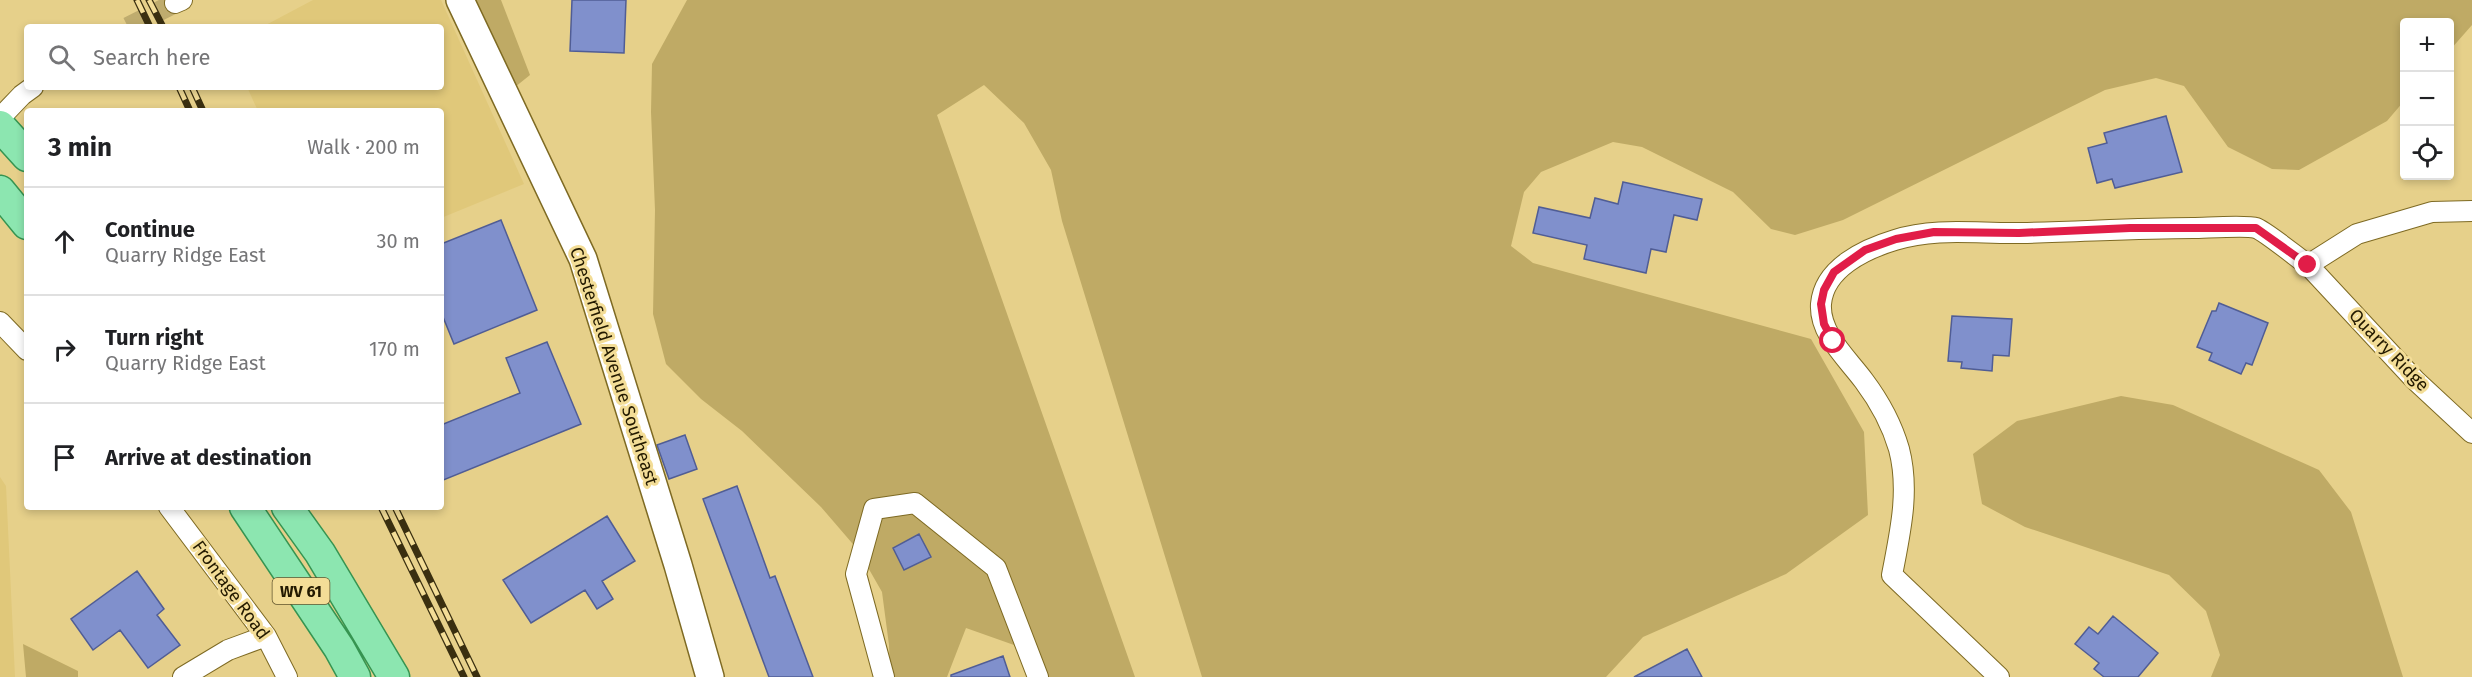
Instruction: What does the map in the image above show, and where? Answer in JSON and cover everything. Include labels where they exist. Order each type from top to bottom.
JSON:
[{"type":"main road","points":[[0,126],[24,153]]},
{"type":"main road","points":[[0,191],[24,221]]},
{"type":"main road","name":"WV 61","points":[[247,510],[339,648],[355,677]]},
{"type":"main road","name":"WV 61","points":[[289,510],[320,553],[394,677]]},
{"type":"street","name":"Chesterfield Avenue Southeast","points":[[460,0],[583,259],[673,547],[710,677]]},
{"type":"street","points":[[0,118],[29,90]]},
{"type":"street","points":[[2308,265],[2357,234],[2432,212],[2472,211]]},
{"type":"street","name":"Quarry Ridge","points":[[1999,677],[1892,574],[1904,512],[1905,473],[1898,447],[1883,410],[1865,382],[1833,341],[1824,324],[1821,304],[1824,290],[1834,272],[1865,250],[1896,239],[1934,232],[2019,233],[2130,228],[2256,228],[2308,265],[2415,380],[2472,433]]},
{"type":"street","points":[[0,322],[24,347]]},
{"type":"street","points":[[884,677],[856,574],[874,509],[915,503],[996,568],[1038,677]]},
{"type":"street","name":"Frontage Road","points":[[171,510],[266,636],[287,677]]},
{"type":"street","points":[[183,677],[228,650],[266,636]]},
{"type":"shaded area","points":[[313,0],[441,0],[524,184],[444,217],[444,108],[257,108],[248,90],[444,90],[444,24],[268,24]]},
{"type":"shaded area","points":[[470,0],[501,0],[530,75],[515,87]]},
{"type":"shaded area","points":[[687,0],[2472,0],[2472,25],[2454,45],[2454,18],[2400,18],[2400,106],[2387,121],[2299,170],[2272,169],[2228,147],[2184,86],[2156,78],[2105,90],[1843,220],[1795,235],[1771,229],[1733,192],[1642,147],[1613,142],[1541,172],[1524,192],[1511,246],[1533,263],[1811,339],[1864,432],[1868,515],[1786,574],[1643,637],[1606,677],[1202,677],[1062,221],[1051,170],[1024,123],[984,85],[937,115],[1135,677],[1031,677],[1014,645],[966,628],[947,677],[890,677],[889,645],[882,592],[858,550],[821,507],[742,431],[701,399],[666,364],[653,314],[655,210],[651,112],[652,64]]},
{"type":"shaded area","points":[[2121,396],[2173,405],[2319,470],[2351,512],[2403,677],[2211,677],[2220,655],[2206,611],[2169,575],[2025,527],[1982,504],[1973,454],[2017,421]]},
{"type":"shaded area","points":[[0,477],[6,486],[15,677],[0,677]]},
{"type":"shaded area","points":[[23,644],[78,671],[78,677],[26,677]]},
{"type":"building","points":[[572,0],[626,0],[624,53],[570,51]]},
{"type":"building","points":[[2166,116],[2182,172],[2115,188],[2112,179],[2097,183],[2088,148],[2107,143],[2104,133]]},
{"type":"building","points":[[1623,182],[1702,199],[1697,220],[1674,215],[1666,252],[1651,249],[1646,273],[1584,259],[1587,245],[1533,233],[1539,207],[1590,218],[1595,198],[1618,204]]},
{"type":"building","points":[[501,220],[537,310],[454,344],[444,319],[444,243]]},
{"type":"building","points":[[2219,303],[2268,323],[2252,365],[2246,363],[2241,374],[2209,360],[2212,353],[2197,347],[2212,311],[2216,311]]},
{"type":"building","points":[[1952,316],[2012,319],[2009,356],[1993,355],[1992,371],[1961,368],[1962,362],[1948,361]]},
{"type":"building","points":[[547,342],[581,424],[444,480],[444,424],[520,393],[506,358]]},
{"type":"building","points":[[685,435],[697,469],[669,479],[657,445]]},
{"type":"building","points":[[737,486],[770,578],[775,576],[813,677],[769,677],[703,499]]},
{"type":"building","points":[[607,516],[635,561],[602,581],[613,599],[597,609],[585,590],[531,623],[503,580]]},
{"type":"building","points":[[919,534],[931,557],[904,570],[893,548]]},
{"type":"building","points":[[137,571],[164,609],[157,615],[180,645],[148,668],[120,630],[93,650],[71,619]]},
{"type":"building","points":[[2113,616],[2158,653],[2138,677],[2104,677],[2094,669],[2099,663],[2075,644],[2089,627],[2098,634]]},
{"type":"building","points":[[1687,649],[1702,677],[1634,677]]},
{"type":"building","points":[[1003,656],[1010,677],[951,677],[951,675]]},
{"type":"tunnel","points":[[134,24],[175,3]]},
{"type":"railway","points":[[137,0],[149,24]]},
{"type":"railway","points":[[149,0],[161,24]]},
{"type":"railway","points":[[180,90],[189,108]]},
{"type":"railway","points":[[193,90],[202,108]]},
{"type":"railway","points":[[382,510],[464,677]]},
{"type":"railway","points":[[396,510],[477,677]]},
{"type":"route","points":[[1833,341],[1824,324],[1821,304],[1824,290],[1834,272],[1865,250],[1896,239],[1934,232],[2019,233],[2130,228],[2256,228],[2308,265]]}]
